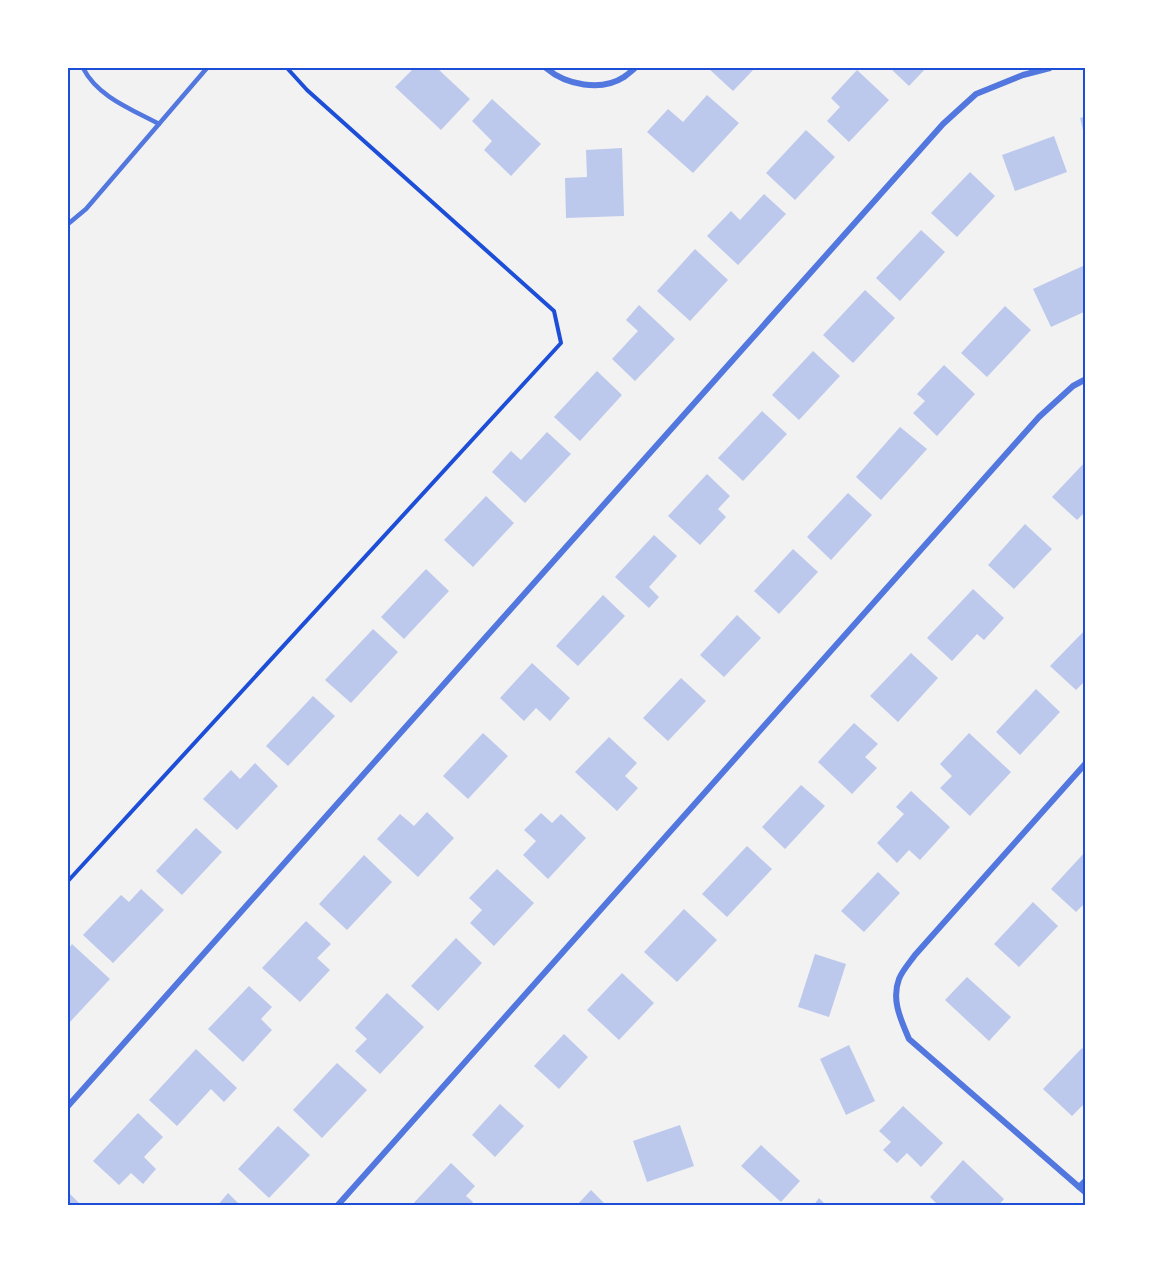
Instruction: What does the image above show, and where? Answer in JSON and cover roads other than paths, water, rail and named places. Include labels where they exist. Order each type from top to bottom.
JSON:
[{"type":"street","points":[[546,68],[571,82],[599,86],[622,78],[635,68]]},
{"type":"street","points":[[68,1106],[943,124],[976,94],[1023,75],[1050,68]]},
{"type":"street","points":[[337,1206],[1039,417],[1073,386],[1086,379]]},
{"type":"street","points":[[1086,763],[915,955],[899,978],[896,997],[898,1015],[909,1039],[1086,1192]]},
{"type":"street","points":[[1079,1187],[1086,1180]]},
{"type":"lane","points":[[83,68],[98,88],[113,100],[159,124]]},
{"type":"lane","points":[[68,225],[86,209],[207,68]]}]
